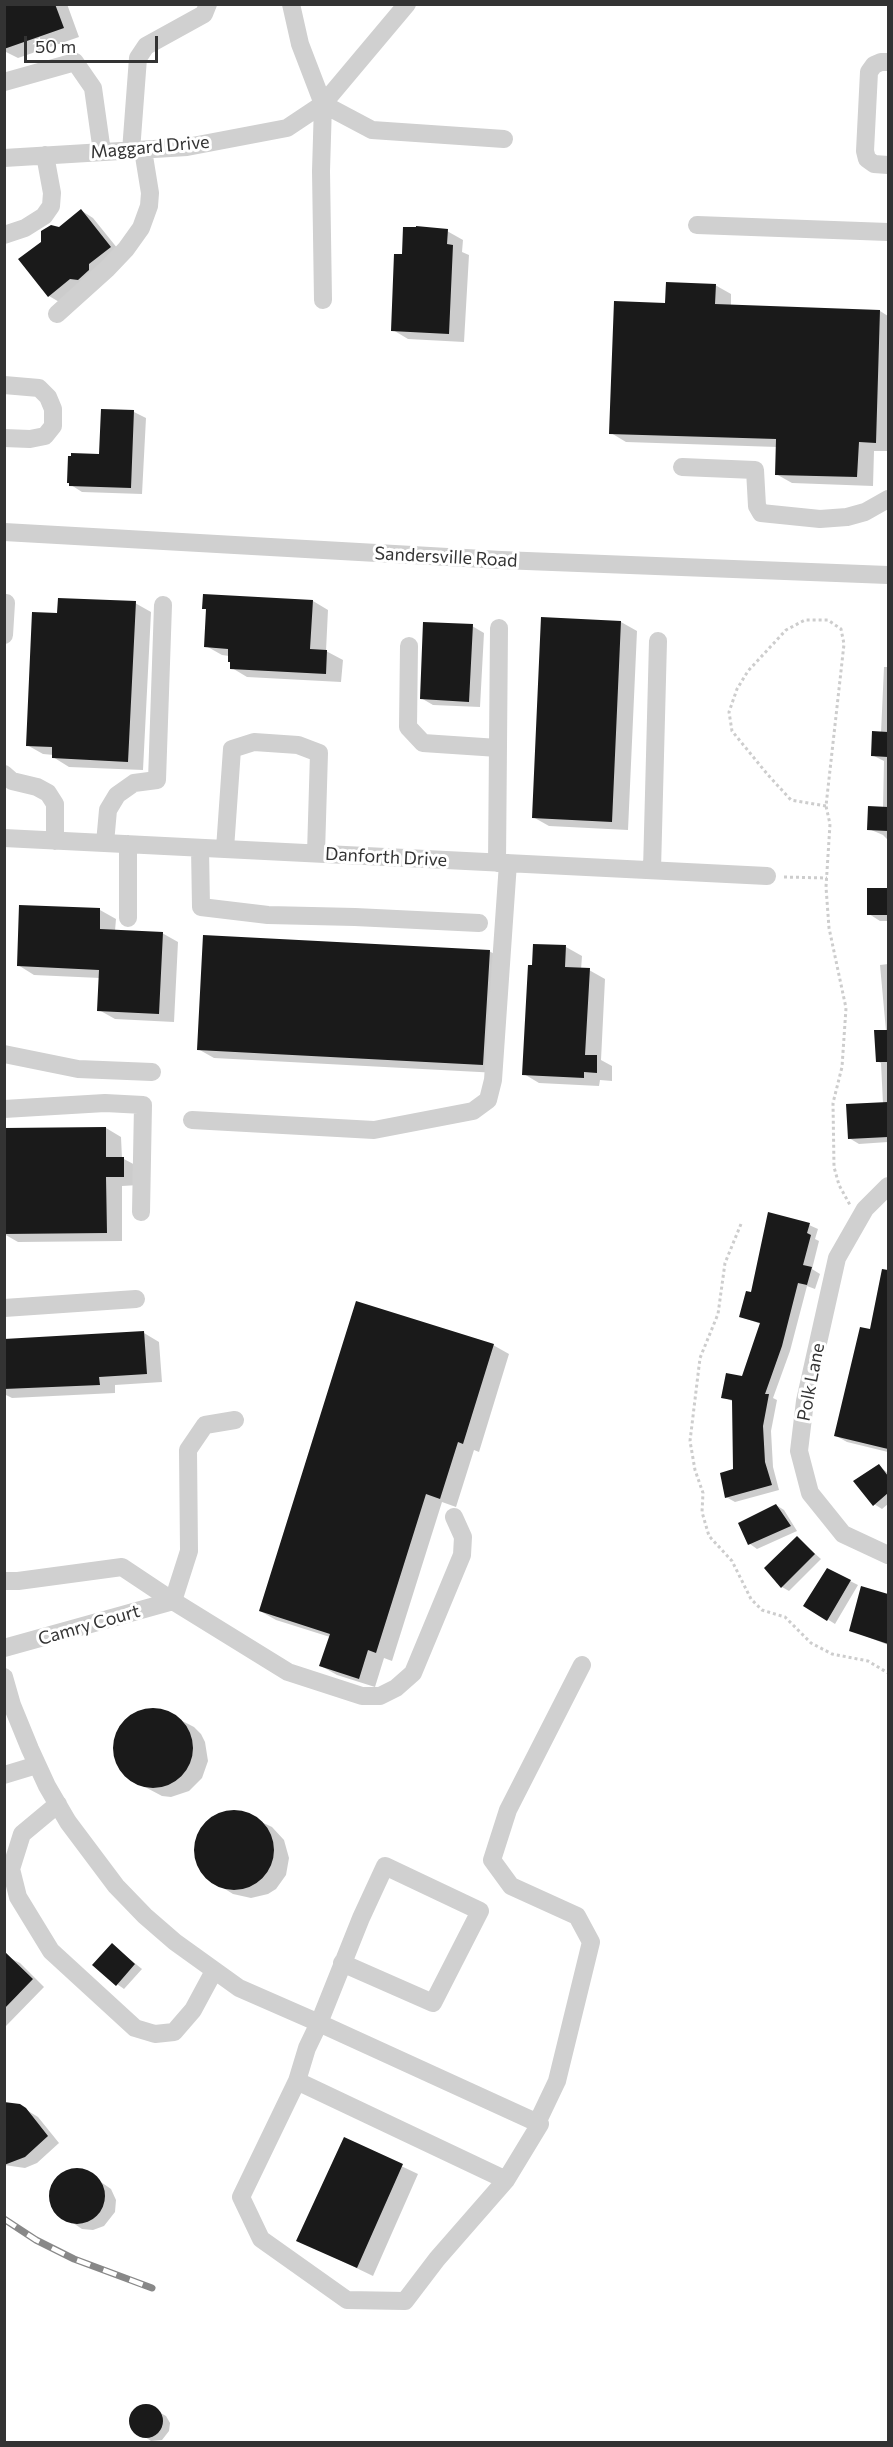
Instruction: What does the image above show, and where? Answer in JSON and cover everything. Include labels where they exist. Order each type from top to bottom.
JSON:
[{"type":"street","points":[[57,314],[126,249],[141,228],[150,200],[137,150],[138,58],[146,46],[204,14],[208,4]]},
{"type":"street","points":[[291,4],[300,44],[323,104],[321,171],[323,300]]},
{"type":"street","name":"Maggard Drive","points":[[4,158],[187,147],[287,129],[323,104],[407,4]]},
{"type":"street","points":[[4,82],[75,62],[93,88],[102,152]]},
{"type":"street","points":[[888,62],[874,65],[869,72],[865,151],[867,159],[874,164],[888,165]]},
{"type":"street","points":[[323,104],[372,130],[504,139]]},
{"type":"street","points":[[4,235],[25,228],[44,216],[51,206],[52,192],[45,155]]},
{"type":"street","points":[[697,225],[888,232]]},
{"type":"street","points":[[4,385],[39,388],[48,397],[53,409],[53,426],[45,436],[30,439],[4,438]]},
{"type":"street","points":[[682,467],[755,470],[757,506],[761,513],[820,519],[847,517],[865,512],[888,499]]},
{"type":"street","name":"Sandersville Road","points":[[4,532],[513,560],[888,575]]},
{"type":"street","points":[[4,635],[6,603]]},
{"type":"street","points":[[105,843],[108,810],[117,795],[134,783],[157,780],[163,605]]},
{"type":"street","points":[[192,1120],[374,1131],[473,1111],[488,1100],[493,1080],[502,863],[498,748],[499,628]]},
{"type":"street","points":[[652,870],[658,641]]},
{"type":"street","points":[[409,646],[408,728],[423,743],[498,748]]},
{"type":"street","points":[[225,849],[232,749],[254,742],[297,744],[319,753],[316,854]]},
{"type":"street","points":[[4,774],[12,781],[37,787],[48,793],[55,804],[56,841]]},
{"type":"street","name":"Danforth Drive","points":[[4,838],[767,876]]},
{"type":"street","points":[[128,844],[128,918]]},
{"type":"street","points":[[200,848],[201,907],[268,915],[479,924]]},
{"type":"street","points":[[4,1054],[78,1069],[152,1071]]},
{"type":"street","points":[[4,1109],[94,1103],[143,1105],[141,1212]]},
{"type":"street","name":"Polk Lane","points":[[888,1186],[865,1209],[837,1258],[806,1401],[800,1452],[810,1493],[843,1534],[888,1556]]},
{"type":"street","points":[[4,1308],[136,1299]]},
{"type":"street","points":[[173,1601],[189,1551],[188,1450],[205,1425],[235,1420]]},
{"type":"street","points":[[4,1581],[122,1567],[288,1671],[362,1696],[380,1696],[396,1688],[413,1674],[462,1555],[463,1537],[454,1517]]},
{"type":"street","name":"Camry Court","points":[[4,1648],[173,1601]]},
{"type":"street","points":[[537,2123],[557,2081],[591,1942],[577,1916],[511,1886],[492,1860],[508,1810],[582,1665]]},
{"type":"street","points":[[5,1679],[12,1705],[37,1765],[58,1804],[91,1855],[116,1886],[145,1916],[239,1988],[318,2023],[540,2124],[506,2180],[437,2259],[405,2301],[347,2300],[261,2239],[241,2198],[297,2080],[318,2023],[342,1964],[385,1866],[480,1911],[433,2003],[342,1964]]},
{"type":"street","points":[[4,1775],[37,1765]]},
{"type":"street","points":[[11,1869],[22,1834],[58,1804]]},
{"type":"street","points":[[4,1845],[18,1897],[51,1951],[135,2028],[155,2034],[174,2032],[193,2010],[214,1971]]},
{"type":"street","points":[[297,2080],[506,2180]]},
{"type":"path","points":[[826,806],[792,800],[732,731],[729,712],[737,689],[748,671],[786,630],[805,620],[828,620],[841,629],[844,644],[826,806],[830,824],[827,878],[829,928],[846,1008],[842,1067],[833,1103],[834,1167],[846,1202]]},
{"type":"path","points":[[767,876],[827,878]]},
{"type":"path","points":[[741,1224],[725,1263],[718,1314],[700,1358],[690,1441],[695,1470],[703,1493],[702,1512],[709,1536],[732,1561],[751,1599],[762,1610],[785,1617],[811,1643],[832,1654],[868,1661],[888,1673]]},
{"type":"building","points":[[4,4],[55,4],[64,28],[4,49]]},
{"type":"building","points":[[81,209],[111,247],[89,264],[89,270],[78,280],[70,279],[48,297],[18,259],[41,242],[41,231],[51,225],[59,227]]},
{"type":"building","points":[[403,227],[448,229],[447,244],[453,245],[449,334],[391,331],[394,254],[402,254]]},
{"type":"building","points":[[666,282],[716,284],[715,304],[880,310],[876,443],[859,442],[857,477],[775,475],[776,439],[609,434],[614,301],[665,303]]},
{"type":"building","points":[[101,409],[134,410],[131,488],[69,486],[67,483],[68,456],[71,456],[71,453],[99,454]]},
{"type":"building","points":[[203,594],[313,600],[310,649],[327,650],[326,674],[230,669],[228,649],[204,647],[206,609],[202,609]]},
{"type":"building","points":[[58,598],[136,601],[128,762],[52,758],[52,747],[26,746],[32,612],[57,613]]},
{"type":"building","points":[[541,617],[621,621],[612,822],[532,818]]},
{"type":"building","points":[[423,622],[473,624],[469,702],[420,699]]},
{"type":"building","points":[[872,731],[888,732],[888,757],[871,756]]},
{"type":"building","points":[[868,806],[888,807],[888,831],[867,830]]},
{"type":"building","points":[[867,888],[888,888],[888,915],[867,915]]},
{"type":"building","points":[[19,905],[100,908],[100,929],[163,932],[159,1014],[97,1011],[99,970],[17,966]]},
{"type":"building","points":[[203,935],[490,950],[483,1065],[197,1050]]},
{"type":"building","points":[[533,944],[566,945],[565,967],[590,968],[585,1055],[597,1055],[597,1073],[584,1072],[584,1078],[522,1075],[528,965],[532,965]]},
{"type":"building","points":[[874,1030],[888,1030],[888,1062],[876,1062]]},
{"type":"building","points":[[888,1102],[888,1137],[848,1139],[846,1104]]},
{"type":"building","points":[[106,1127],[106,1157],[124,1157],[124,1177],[106,1177],[107,1233],[4,1234],[4,1128]]},
{"type":"building","points":[[768,1212],[810,1223],[807,1233],[811,1235],[803,1265],[812,1267],[807,1285],[798,1283],[782,1346],[765,1394],[769,1394],[763,1426],[765,1462],[772,1485],[725,1498],[720,1473],[733,1469],[732,1400],[721,1398],[726,1373],[742,1376],[760,1323],[739,1317],[746,1291],[751,1292]]},
{"type":"building","points":[[882,1269],[888,1270],[888,1449],[834,1436],[860,1327],[870,1329]]},
{"type":"building","points":[[356,1301],[494,1344],[463,1444],[458,1442],[440,1499],[426,1494],[376,1653],[368,1650],[359,1679],[319,1666],[330,1634],[259,1611]]},
{"type":"building","points":[[144,1331],[147,1374],[99,1377],[100,1385],[4,1389],[4,1339]]},
{"type":"building","points":[[879,1464],[888,1476],[888,1493],[873,1506],[853,1481]]},
{"type":"building","points":[[776,1504],[791,1526],[748,1545],[738,1523]]},
{"type":"building","points":[[797,1536],[815,1554],[781,1588],[764,1568]]},
{"type":"building","points":[[827,1568],[851,1580],[827,1621],[803,1606]]},
{"type":"building","points":[[861,1586],[888,1594],[888,1644],[849,1631]]},
{"type":"building","points":[[145,1708],[161,1708],[182,1719],[193,1740],[193,1756],[182,1777],[161,1788],[145,1788],[131,1782],[119,1770],[113,1756],[113,1740],[119,1726],[131,1714]]},
{"type":"building","points":[[234,1810],[249,1813],[262,1822],[271,1835],[274,1850],[271,1865],[262,1878],[249,1887],[234,1890],[219,1887],[206,1878],[197,1865],[194,1850],[197,1835],[206,1822],[219,1813]]},
{"type":"building","points":[[112,1943],[135,1964],[116,1986],[92,1965]]},
{"type":"building","points":[[4,1951],[33,1979],[4,2009]]},
{"type":"building","points":[[4,2102],[20,2104],[26,2108],[48,2136],[25,2157],[4,2165]]},
{"type":"building","points":[[344,2137],[403,2164],[357,2268],[296,2241]]},
{"type":"building","points":[[77,2168],[88,2170],[97,2176],[103,2185],[105,2196],[103,2207],[97,2216],[88,2222],[77,2224],[66,2222],[57,2216],[51,2207],[49,2196],[51,2185],[57,2176],[66,2170]]},
{"type":"building","points":[[146,2404],[158,2409],[163,2421],[158,2433],[146,2438],[134,2433],[129,2421],[134,2409]]},
{"type":"railway","points":[[4,2219],[36,2240],[74,2259],[152,2288]]}]
